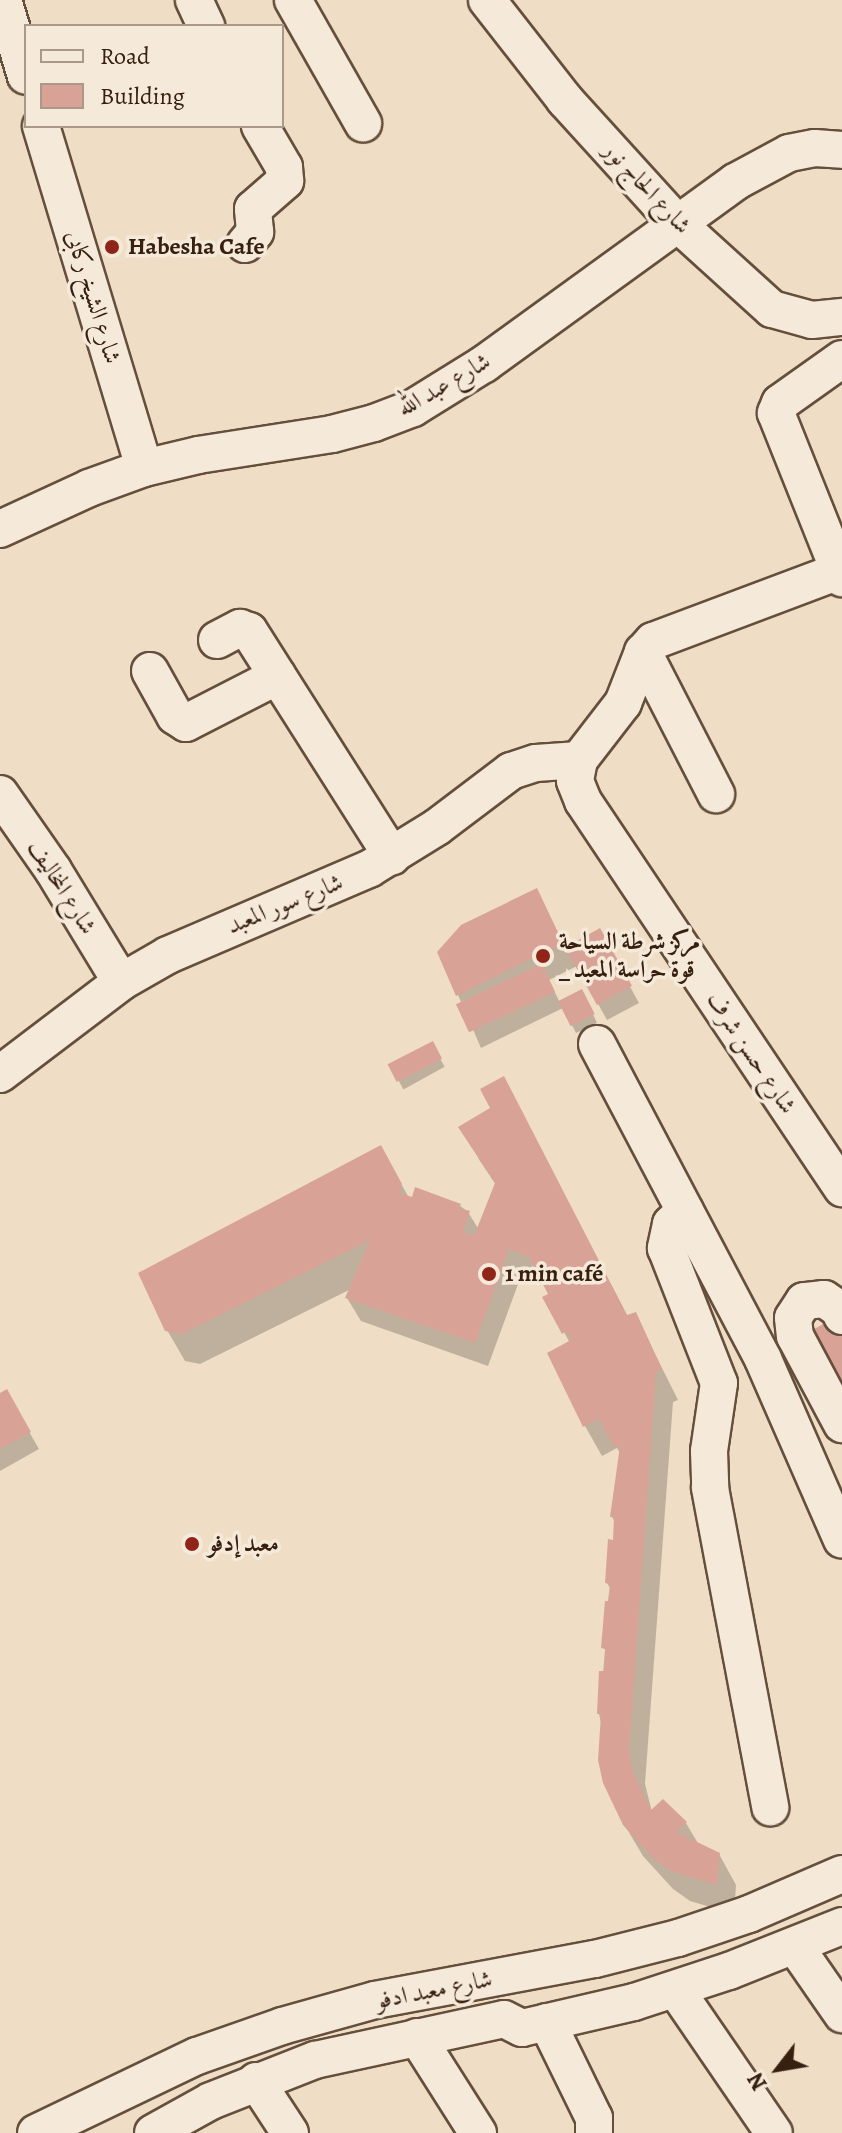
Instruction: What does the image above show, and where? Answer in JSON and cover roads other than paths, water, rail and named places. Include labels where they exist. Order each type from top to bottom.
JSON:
[{"type":"street","points":[[194,0],[205,24]]},
{"type":"street","points":[[293,0],[363,123]]},
{"type":"street","name":"شارع الحاج نور","points":[[487,0],[546,77],[677,223],[772,309],[812,320],[842,317]]},
{"type":"street","points":[[11,2],[24,66]]},
{"type":"street","name":"شارع الشيخ ركابى","points":[[42,128],[144,468]]},
{"type":"street","points":[[245,244],[255,232],[253,209],[285,181],[284,167],[261,128]]},
{"type":"street","name":"شارع عبد الله","points":[[0,529],[89,488],[144,468],[198,455],[332,434],[413,408],[484,364],[735,182],[789,153],[815,148],[842,150]]},
{"type":"street","points":[[579,760],[623,703],[643,652],[666,633],[841,573],[776,413],[780,403],[842,359]]},
{"type":"street","points":[[217,640],[240,628],[249,631],[392,856]]},
{"type":"street","points":[[643,652],[716,794]]},
{"type":"street","points":[[150,671],[175,716],[186,723],[278,676]]},
{"type":"street","name":"شارع سور المعبد","points":[[0,1074],[121,982],[200,939],[392,856],[511,771],[536,763],[579,760]]},
{"type":"street","name":"شارع حسن شرف","points":[[579,760],[575,781],[583,801],[842,1188]]},
{"type":"street","name":"شارع المخاليف","points":[[0,794],[53,870],[121,982]]},
{"type":"street","points":[[597,1044],[763,1359],[842,1540]]},
{"type":"street","points":[[685,1211],[671,1224],[666,1248],[719,1383],[709,1451],[710,1488],[770,1807]]},
{"type":"street","points":[[842,1316],[839,1309],[824,1299],[804,1301],[793,1318],[795,1336],[842,1424]]},
{"type":"street","points":[[719,1383],[763,1359]]},
{"type":"street","name":"شارع معبد ادفو","points":[[36,2133],[197,2056],[282,2026],[375,2000],[595,1959],[678,1938],[749,1914],[842,1874]]},
{"type":"street","points":[[153,2133],[256,2081],[315,2060],[504,2019],[522,2028],[676,1990],[842,1926]]},
{"type":"street","points":[[795,1946],[842,2014]]},
{"type":"street","points":[[676,1990],[774,2133]]},
{"type":"street","points":[[547,2022],[594,2118],[594,2133]]},
{"type":"street","points":[[417,2037],[478,2133]]},
{"type":"street","points":[[256,2081],[290,2133]]},
{"type":"place","name":"Habesha Cafe","points":[[112,247]]},
{"type":"place","name":"مركز شرطة السياحة _ قوة حراسة المعبد","points":[[543,956]]},
{"type":"place","name":"1 min café","points":[[489,1274]]},
{"type":"place","name":"معبد إدفو","points":[[192,1544]]}]
